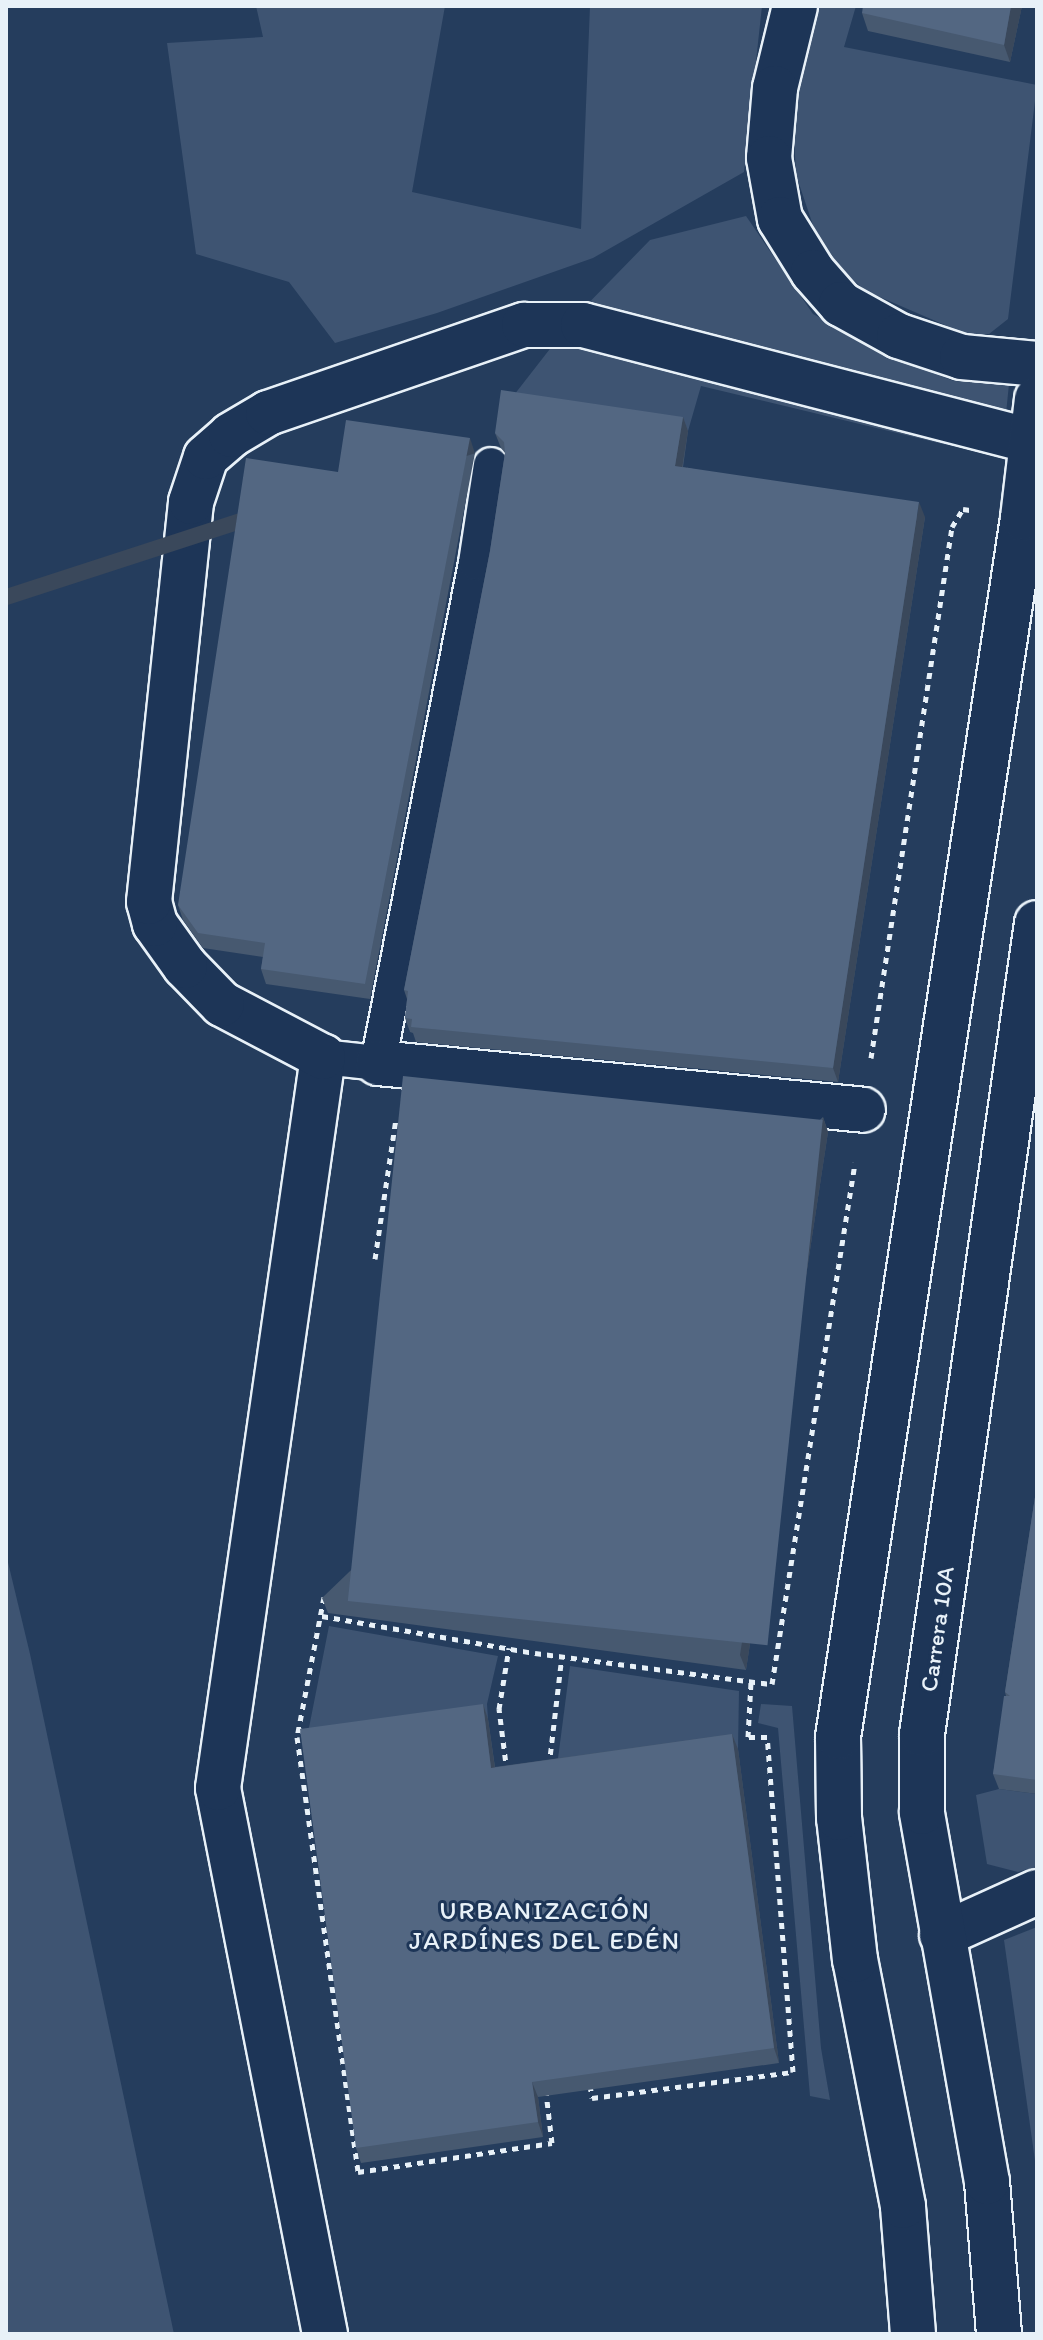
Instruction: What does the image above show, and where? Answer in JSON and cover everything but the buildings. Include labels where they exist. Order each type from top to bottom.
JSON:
[{"type":"street","points":[[795,6],[775,88],[769,158],[780,219],[813,272],[841,304],[899,336],[962,357],[1037,364]]},
{"type":"street","points":[[325,2334],[218,1788],[323,1057],[222,1004],[185,966],[155,924],[149,902],[191,502],[206,457],[268,413],[524,325],[583,325],[1035,427],[838,1737],[839,1818],[855,1960],[903,2206],[913,2334]]},
{"type":"street","name":"Carrera 10A","points":[[999,2334],[987,2182],[922,1812],[922,1734],[1037,923]]},
{"type":"street","points":[[391,1064],[863,1110]]},
{"type":"street","points":[[942,1935],[1037,1892]]},
{"type":"lane","points":[[323,1057],[391,1064],[491,465]]},
{"type":"path","points":[[373,1270],[391,1064]]},
{"type":"path","points":[[326,1584],[297,1737],[358,2172],[552,2143],[544,2081]]},
{"type":"path","points":[[322,1616],[509,1648],[772,1684]]},
{"type":"path","points":[[508,1786],[499,1709],[509,1648]]},
{"type":"path","points":[[547,1781],[562,1656]]},
{"type":"path","points":[[590,2083],[592,2098],[793,2072],[767,1737],[748,1737],[751,1681]]},
{"type":"shaded area","points":[[256,6],[445,6],[412,192],[581,229],[590,6],[762,6],[744,172],[593,258],[437,313],[335,343],[289,282],[196,254],[167,43],[263,37]]},
{"type":"shaded area","points":[[811,6],[856,6],[844,47],[1037,85],[1008,319],[989,334],[968,335],[866,291],[838,267],[817,237],[796,175],[794,136],[794,101]]},
{"type":"shaded area","points":[[746,216],[813,314],[903,362],[954,381],[1009,384],[1002,453],[943,444],[701,386],[688,431],[507,404],[574,318],[650,240]]},
{"type":"shaded area","points":[[6,1554],[30,1654],[174,2334],[6,2334]]},
{"type":"shaded area","points":[[329,1626],[498,1656],[487,1704],[488,1719],[306,1743]]},
{"type":"shaded area","points":[[570,1666],[739,1691],[738,1749],[556,1774]]},
{"type":"shaded area","points":[[761,1704],[792,1706],[821,2048],[830,2100],[810,2096],[778,1728],[758,1723]]},
{"type":"shaded area","points":[[999,1789],[1037,1794],[1037,1866],[1018,1872],[987,1864],[976,1795]]},
{"type":"shaded area","points":[[1037,1927],[1037,2175],[1004,1940]]},
{"type":"district","name":"URBANIZACIÓN JARDÍNES DEL EDÉN","points":[[545,1926]]}]
